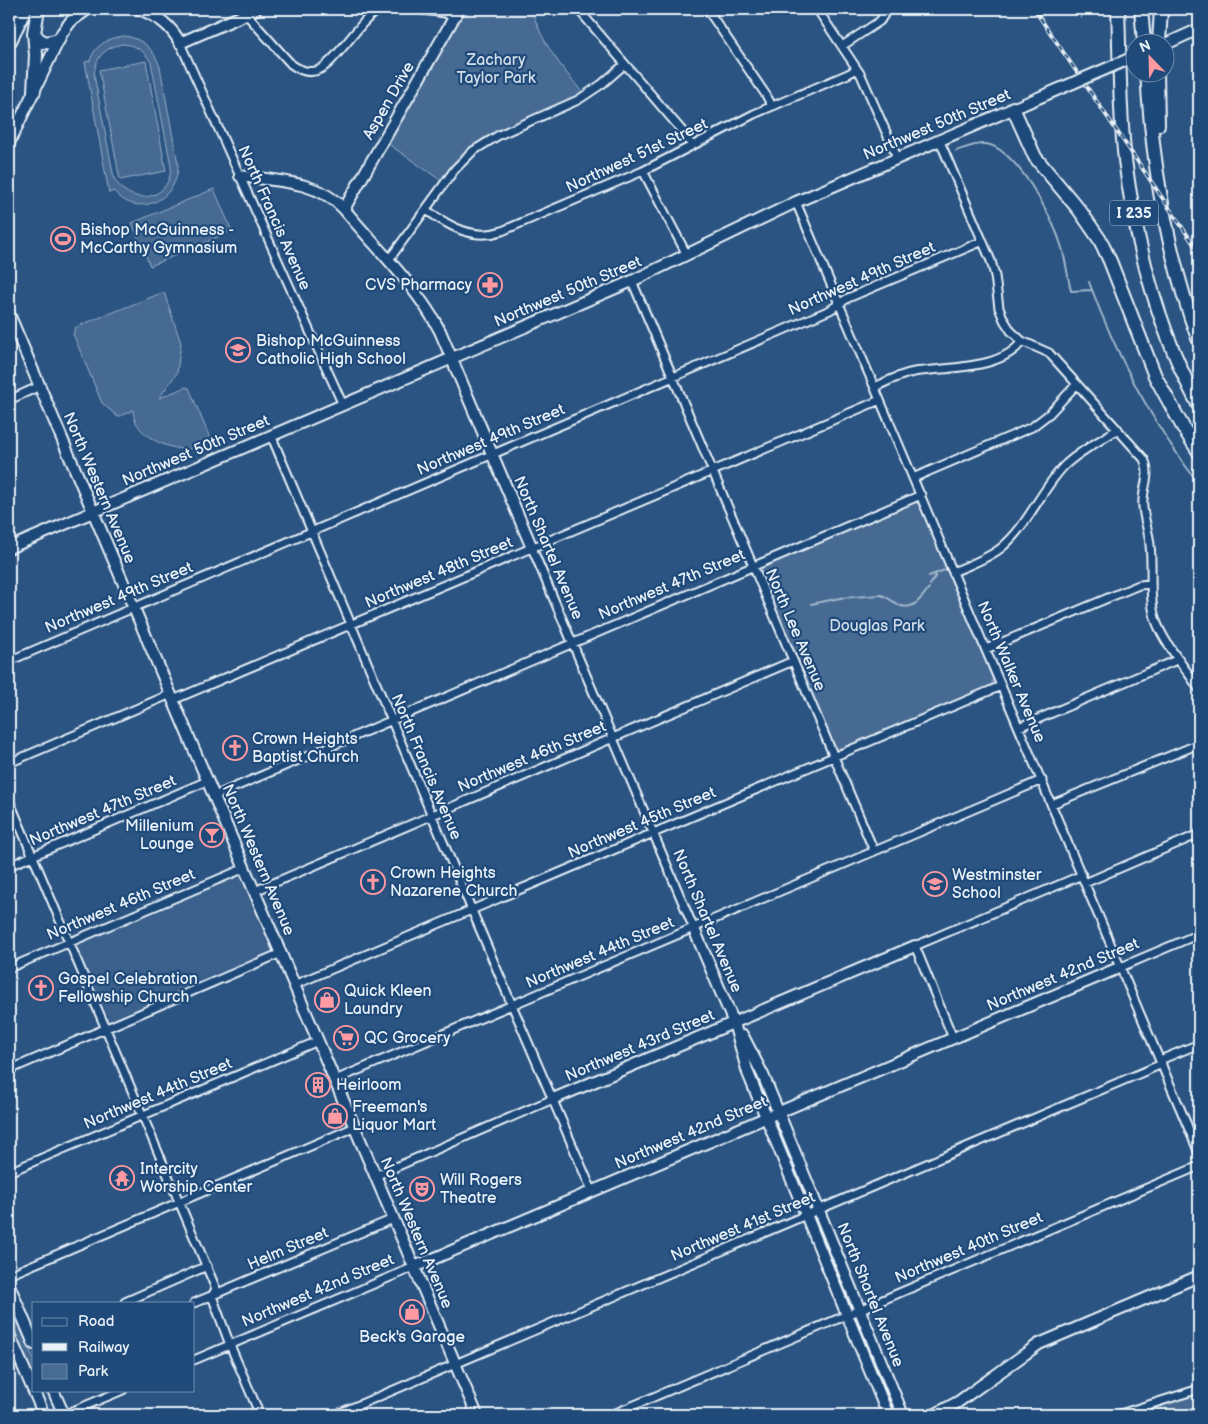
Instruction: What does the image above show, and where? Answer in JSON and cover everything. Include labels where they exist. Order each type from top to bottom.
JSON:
[{"type":"highway","points":[[9,43],[25,9]]},
{"type":"highway","points":[[34,91],[36,55],[34,33],[38,9]]},
{"type":"highway","name":"I 235","points":[[1118,9],[1121,116],[1131,198],[1154,297],[1169,338],[1199,406]]},
{"type":"highway","points":[[1141,9],[1143,32]]},
{"type":"highway","points":[[1160,32],[1161,9]]},
{"type":"highway","points":[[34,33],[39,41],[43,43],[58,40]]},
{"type":"highway","name":"I 235","points":[[1148,82],[1150,125],[1158,180],[1174,263],[1199,341]]},
{"type":"highway","points":[[1157,82],[1158,180]]},
{"type":"highway","points":[[1019,106],[1035,157],[1080,211],[1100,240],[1155,376],[1199,452]]},
{"type":"street","points":[[9,143],[58,40],[71,21],[88,9]]},
{"type":"street","points":[[139,9],[152,14],[167,24],[173,30],[180,43],[256,9]]},
{"type":"street","points":[[246,14],[291,64],[298,70],[307,72],[325,68],[364,22],[371,15],[384,9]]},
{"type":"street","points":[[416,9],[457,13]]},
{"type":"street","points":[[578,9],[684,133],[692,146]]},
{"type":"street","points":[[707,9],[772,106]]},
{"type":"street","points":[[817,9],[865,82],[897,157]]},
{"type":"street","points":[[842,46],[880,20],[885,14],[885,9]]},
{"type":"street","name":"Aspen Drive","points":[[344,209],[457,13]]},
{"type":"street","points":[[1176,40],[1199,29]]},
{"type":"street","name":"North Francis Avenue","points":[[180,43],[343,405]]},
{"type":"street","name":"Northwest 50th Street","points":[[9,548],[632,282],[796,202],[1126,60]]},
{"type":"street","points":[[388,261],[464,159],[484,143],[578,100],[624,64]]},
{"type":"street","name":"Northwest 51st Street","points":[[426,210],[448,225],[463,231],[484,235],[494,234],[643,171],[772,106],[857,69]]},
{"type":"street","points":[[940,139],[995,276],[1001,315],[1011,331],[1022,341],[1049,353],[1140,454],[1148,469],[1143,501],[1150,544],[1153,606],[1156,621],[1162,634],[1199,688]]},
{"type":"street","points":[[643,171],[687,255]]},
{"type":"street","name":"North Shartel Avenue","points":[[240,176],[311,186],[331,197],[344,209],[428,311],[452,359],[734,1023],[748,1073],[888,1415]]},
{"type":"street","name":"North Walker Avenue","points":[[796,202],[1199,1153]]},
{"type":"street","name":"Northwest 49th Street","points":[[9,660],[830,310],[848,298],[982,241]]},
{"type":"street","name":"North Lee Avenue","points":[[632,282],[874,851]]},
{"type":"street","name":"North Western Avenue","points":[[9,313],[477,1415]]},
{"type":"street","points":[[875,387],[913,372],[994,360],[1016,349],[1022,341]]},
{"type":"street","points":[[913,478],[1032,427],[1044,419],[1077,384]]},
{"type":"street","points":[[9,400],[40,386]]},
{"type":"street","name":"Northwest 48th Street","points":[[9,762],[351,625],[880,400]]},
{"type":"street","points":[[953,572],[985,558],[1006,544],[1019,530],[1052,481],[1067,463],[1118,429]]},
{"type":"street","name":"North Francis Avenue","points":[[271,436],[592,1191]]},
{"type":"street","name":"Northwest 47th Street","points":[[214,796],[920,495]]},
{"type":"street","points":[[986,649],[1139,585],[1152,584]]},
{"type":"street","points":[[1019,727],[1179,659]]},
{"type":"street","name":"Northwest 46th Street","points":[[255,892],[432,814],[794,661]]},
{"type":"street","name":"Northwest 45th Street","points":[[294,985],[1001,686]]},
{"type":"street","points":[[1052,804],[1199,744]]},
{"type":"street","name":"Northwest 47th Street","points":[[9,866],[207,780]]},
{"type":"street","name":"Northwest 44th Street","points":[[335,1080],[1042,780]]},
{"type":"street","points":[[9,800],[207,1266],[216,1289],[212,1296],[260,1415]]},
{"type":"street","name":"Northwest 43rd Street","points":[[375,1176],[915,946],[1199,834]]},
{"type":"street","name":"Northwest 46th Street","points":[[9,968],[245,868]]},
{"type":"street","name":"Northwest 42nd Street","points":[[195,1360],[1199,934]]},
{"type":"street","points":[[915,946],[953,1038]]},
{"type":"street","points":[[9,1070],[281,953]]},
{"type":"street","name":"North Shartel Avenue","points":[[734,1023],[740,1030],[758,1065],[902,1415]]},
{"type":"street","name":"Northwest 44th Street","points":[[9,1172],[318,1041]]},
{"type":"street","name":"Northwest 41st Street","points":[[335,1415],[806,1215],[1199,1044]]},
{"type":"street","points":[[9,1275],[355,1127]]},
{"type":"street","name":"Northwest 40th Street","points":[[611,1415],[1199,1166]]},
{"type":"street","name":"Helm Street","points":[[195,1303],[393,1219]]},
{"type":"street","points":[[125,1302],[207,1266]]},
{"type":"street","points":[[934,1415],[958,1402],[1039,1344],[1199,1276]]},
{"type":"street","points":[[9,1286],[32,1339]]},
{"type":"street","points":[[9,1334],[32,1387]]},
{"type":"street","points":[[1117,1415],[1199,1388]]},
{"type":"street","points":[[34,1392],[44,1415]]},
{"type":"street","points":[[54,1392],[64,1415],[118,1392]]},
{"type":"shaded area","points":[[241,875],[273,951],[110,1021],[76,945]]},
{"type":"green space","name":"Zachary Taylor Park","points":[[464,9],[532,9],[546,43],[583,93],[486,137],[474,145],[454,164],[443,182],[387,143]]},
{"type":"green space","points":[[119,37],[132,37],[143,43],[158,61],[178,164],[172,187],[155,202],[145,205],[123,200],[114,191],[109,193],[85,62],[90,61],[95,50],[103,43]],"holes":[[[123,44],[139,49],[151,62],[171,166],[169,178],[164,187],[157,193],[148,196],[139,197],[130,194],[121,188],[114,178],[95,80],[95,66],[101,56],[110,48]]]},
{"type":"green space","points":[[146,61],[166,171],[120,180],[99,70]]},
{"type":"green space","points":[[214,189],[232,231],[150,266],[132,223]]},
{"type":"green space","points":[[164,292],[181,343],[177,373],[159,398],[186,387],[189,388],[212,443],[194,448],[174,448],[158,442],[143,432],[138,426],[133,410],[118,417],[102,403],[73,334],[76,327]]},
{"type":"green space","name":"Douglas Park","points":[[915,502],[921,507],[993,676],[992,683],[990,686],[843,748],[838,748],[832,743],[760,571],[765,564]]},
{"type":"green space","points":[[776,1119],[813,1206],[807,1209],[771,1121]]},
{"type":"green space","points":[[817,1216],[854,1306],[848,1308],[811,1219]]},
{"type":"green space","points":[[9,1302],[32,1355],[32,1378],[9,1324]]},
{"type":"green space","points":[[858,1318],[899,1415],[892,1415],[853,1320]]},
{"type":"green space","points":[[1199,1392],[1199,1415],[1126,1415]]},
{"type":"waterway","points":[[1081,18],[1082,9]]},
{"type":"waterway","points":[[956,151],[974,145],[986,144],[997,148],[1009,157],[1031,185],[1056,230],[1065,260],[1071,291],[1092,290]]},
{"type":"waterway","points":[[1089,282],[1111,336],[1136,387],[1166,437],[1199,484]]},
{"type":"waterway","points":[[929,576],[950,568]]},
{"type":"waterway","points":[[930,585],[936,575]]},
{"type":"waterway","points":[[811,604],[840,598],[881,595],[899,605],[908,607],[920,600],[929,588]]},
{"type":"railway","points":[[1034,9],[1199,252]]},
{"type":"place","name":"Bishop McGuinness - McCarthy Gymnasium","points":[[63,239]]},
{"type":"place","name":"CVS Pharmacy","points":[[490,285]]},
{"type":"place","name":"Bishop McGuinness Catholic High School","points":[[238,350]]},
{"type":"place","name":"Crown Heights Baptist Church","points":[[235,748]]},
{"type":"place","name":"Millenium Lounge","points":[[212,835]]},
{"type":"place","name":"Crown Heights Nazarene Church","points":[[373,882]]},
{"type":"place","name":"Westminster School","points":[[935,884]]},
{"type":"place","name":"Gospel Celebration Fellowship Church","points":[[41,988]]},
{"type":"place","name":"Quick Kleen Laundry","points":[[327,1000]]},
{"type":"place","name":"QC Grocery","points":[[346,1038]]},
{"type":"place","name":"Heirloom","points":[[318,1085]]},
{"type":"place","name":"Freeman's Liquor Mart","points":[[335,1116]]},
{"type":"place","name":"Intercity Worship Center","points":[[122,1178]]},
{"type":"place","name":"Will Rogers Theatre","points":[[422,1189]]},
{"type":"place","name":"Beck's Garage","points":[[412,1312]]}]
